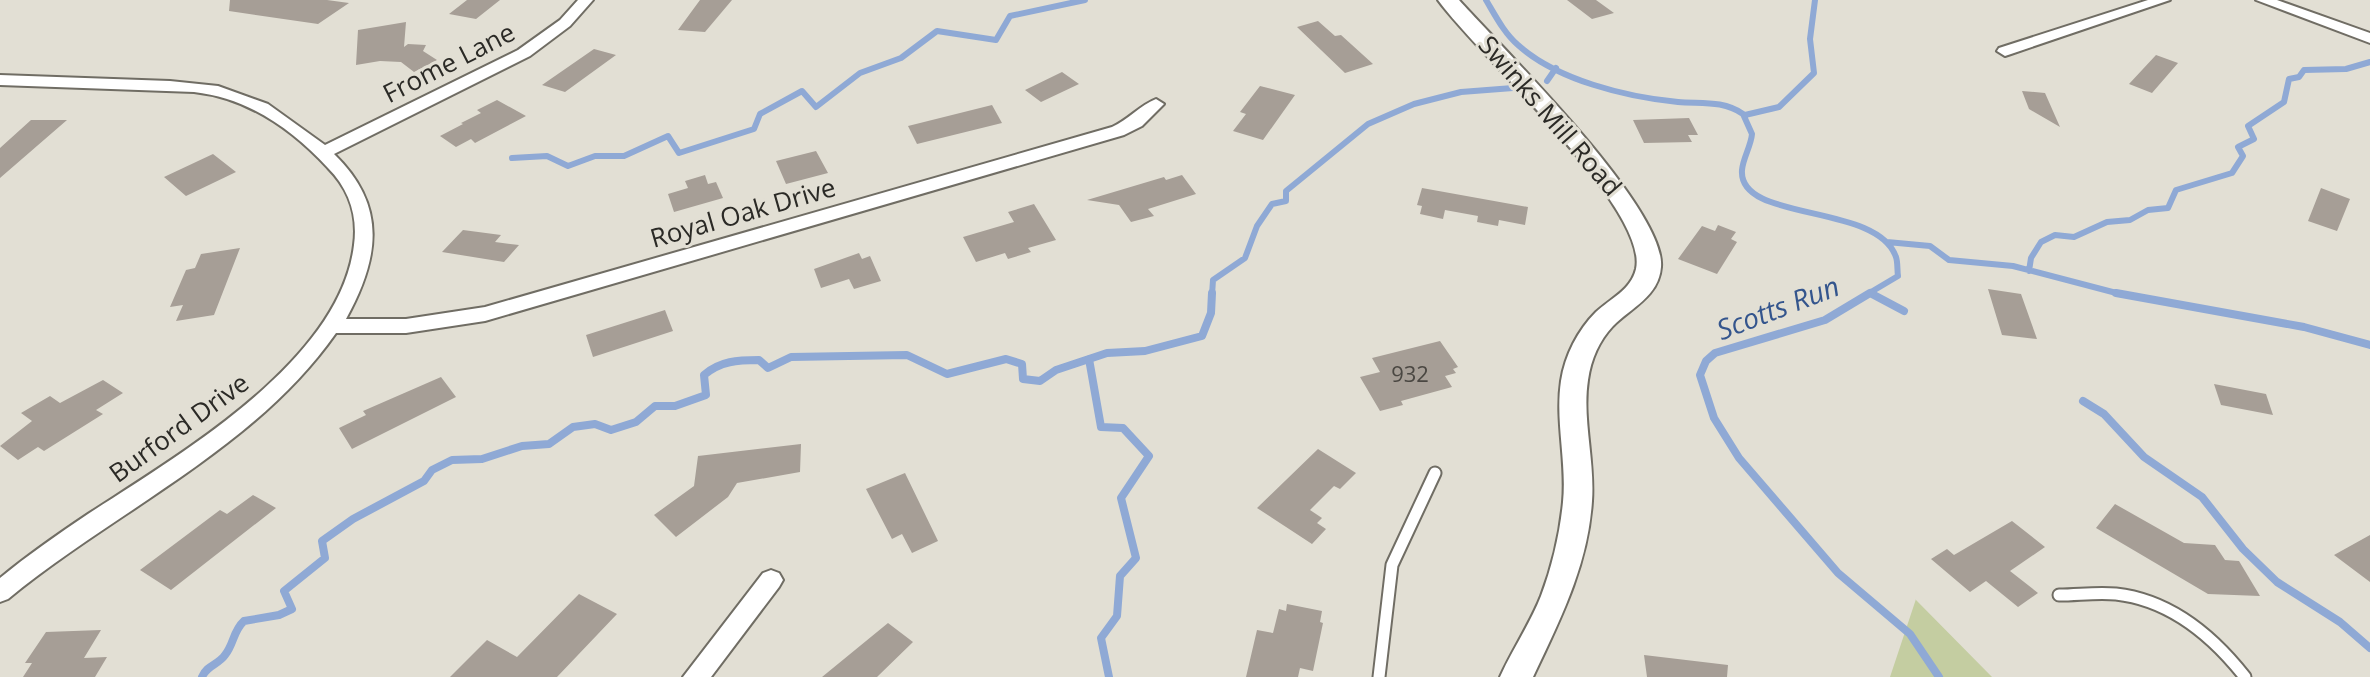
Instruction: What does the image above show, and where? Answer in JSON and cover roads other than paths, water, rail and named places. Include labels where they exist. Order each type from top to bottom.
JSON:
[{"type":"street","name":"Frome Lane","points":[[323,153],[524,53],[565,23],[586,0]]},
{"type":"street","name":"Swinks Mill Road","points":[[1448,0],[1592,159],[1624,202],[1646,246],[1649,267],[1647,279],[1640,290],[1605,319],[1589,338],[1579,360],[1574,383],[1578,500],[1570,548],[1556,597],[1516,677]]},
{"type":"street","points":[[2005,51],[2163,0]]},
{"type":"street","points":[[2263,0],[2370,38]]},
{"type":"street","name":"Burford Drive","points":[[0,80],[170,86],[232,94],[262,108],[323,153],[346,175],[360,204],[364,227],[364,246],[355,280],[332,326],[275,390],[183,465],[78,529],[0,592]]},
{"type":"street","name":"Royal Oak Drive","points":[[332,326],[406,326],[485,314],[1118,131],[1136,122],[1156,104]]},
{"type":"street","points":[[696,677],[771,580]]},
{"type":"lane","points":[[1379,677],[1392,565],[1435,473]]},
{"type":"lane","points":[[2059,595],[2117,594],[2155,604],[2202,630],[2245,677]]},
{"type":"waterway","points":[[512,158],[547,156],[568,166],[595,156],[624,156],[668,136],[679,153],[754,129],[760,114],[802,91],[816,107],[860,73],[901,58],[937,31],[996,40],[1010,16],[1085,0]]},
{"type":"waterway","name":"Scotts Run","points":[[1486,0],[1518,45],[1555,69]]},
{"type":"waterway","points":[[1745,115],[1779,107],[1814,73],[1810,39],[1815,0]]},
{"type":"waterway","points":[[2029,270],[2031,258],[2041,242],[2055,235],[2074,237],[2107,222],[2130,220],[2148,210],[2168,208],[2176,190],[2232,173],[2243,156],[2238,147],[2254,139],[2248,126],[2284,102],[2289,79],[2299,77],[2304,70],[2346,69],[2370,62]]},
{"type":"waterway","points":[[1547,81],[1555,69]]},
{"type":"waterway","name":"Scotts Run","points":[[1555,69],[1615,91],[1678,102],[1720,105],[1743,114],[1752,134],[1742,170],[1747,187],[1762,198],[1784,206],[1863,228],[1884,240],[1896,257],[1898,276],[1866,295]]},
{"type":"waterway","points":[[1212,295],[1213,280],[1245,258],[1257,226],[1272,204],[1286,201],[1286,191],[1368,124],[1414,104],[1461,92],[1513,88]]},
{"type":"waterway","points":[[1887,242],[1930,246],[1949,260],[2029,270]]},
{"type":"waterway","points":[[2029,270],[2117,293]]},
{"type":"waterway","points":[[1089,359],[1107,353],[1145,351],[1202,336],[1211,313],[1212,293]]},
{"type":"waterway","name":"Scotts Run","points":[[1870,293],[1825,320],[1715,353],[1706,361],[1700,375],[1714,418],[1739,458],[1838,573],[1910,634],[1939,677]]},
{"type":"waterway","points":[[2117,293],[2304,327],[2370,345]]},
{"type":"waterway","points":[[2117,293],[2124,295]]},
{"type":"waterway","points":[[1872,294],[1904,311]]},
{"type":"waterway","points":[[202,677],[225,655],[244,621],[279,615],[292,609],[284,591],[325,558],[322,541],[353,519],[424,481],[432,470],[452,460],[482,459],[522,446],[549,444],[573,427],[595,424],[611,430],[636,422],[655,406],[675,406],[706,395],[704,375],[723,364],[737,361],[759,360],[768,368],[791,357],[907,355],[947,374],[1006,359],[1022,364],[1023,379],[1040,381],[1056,370],[1089,359]]},
{"type":"waterway","points":[[1089,359],[1101,427],[1123,428],[1149,456],[1121,498],[1136,558],[1120,576],[1117,616],[1101,638],[1109,677]]},
{"type":"waterway","points":[[2083,401],[2104,414],[2144,457],[2202,497],[2243,549],[2277,582],[2340,622],[2370,648]]}]
